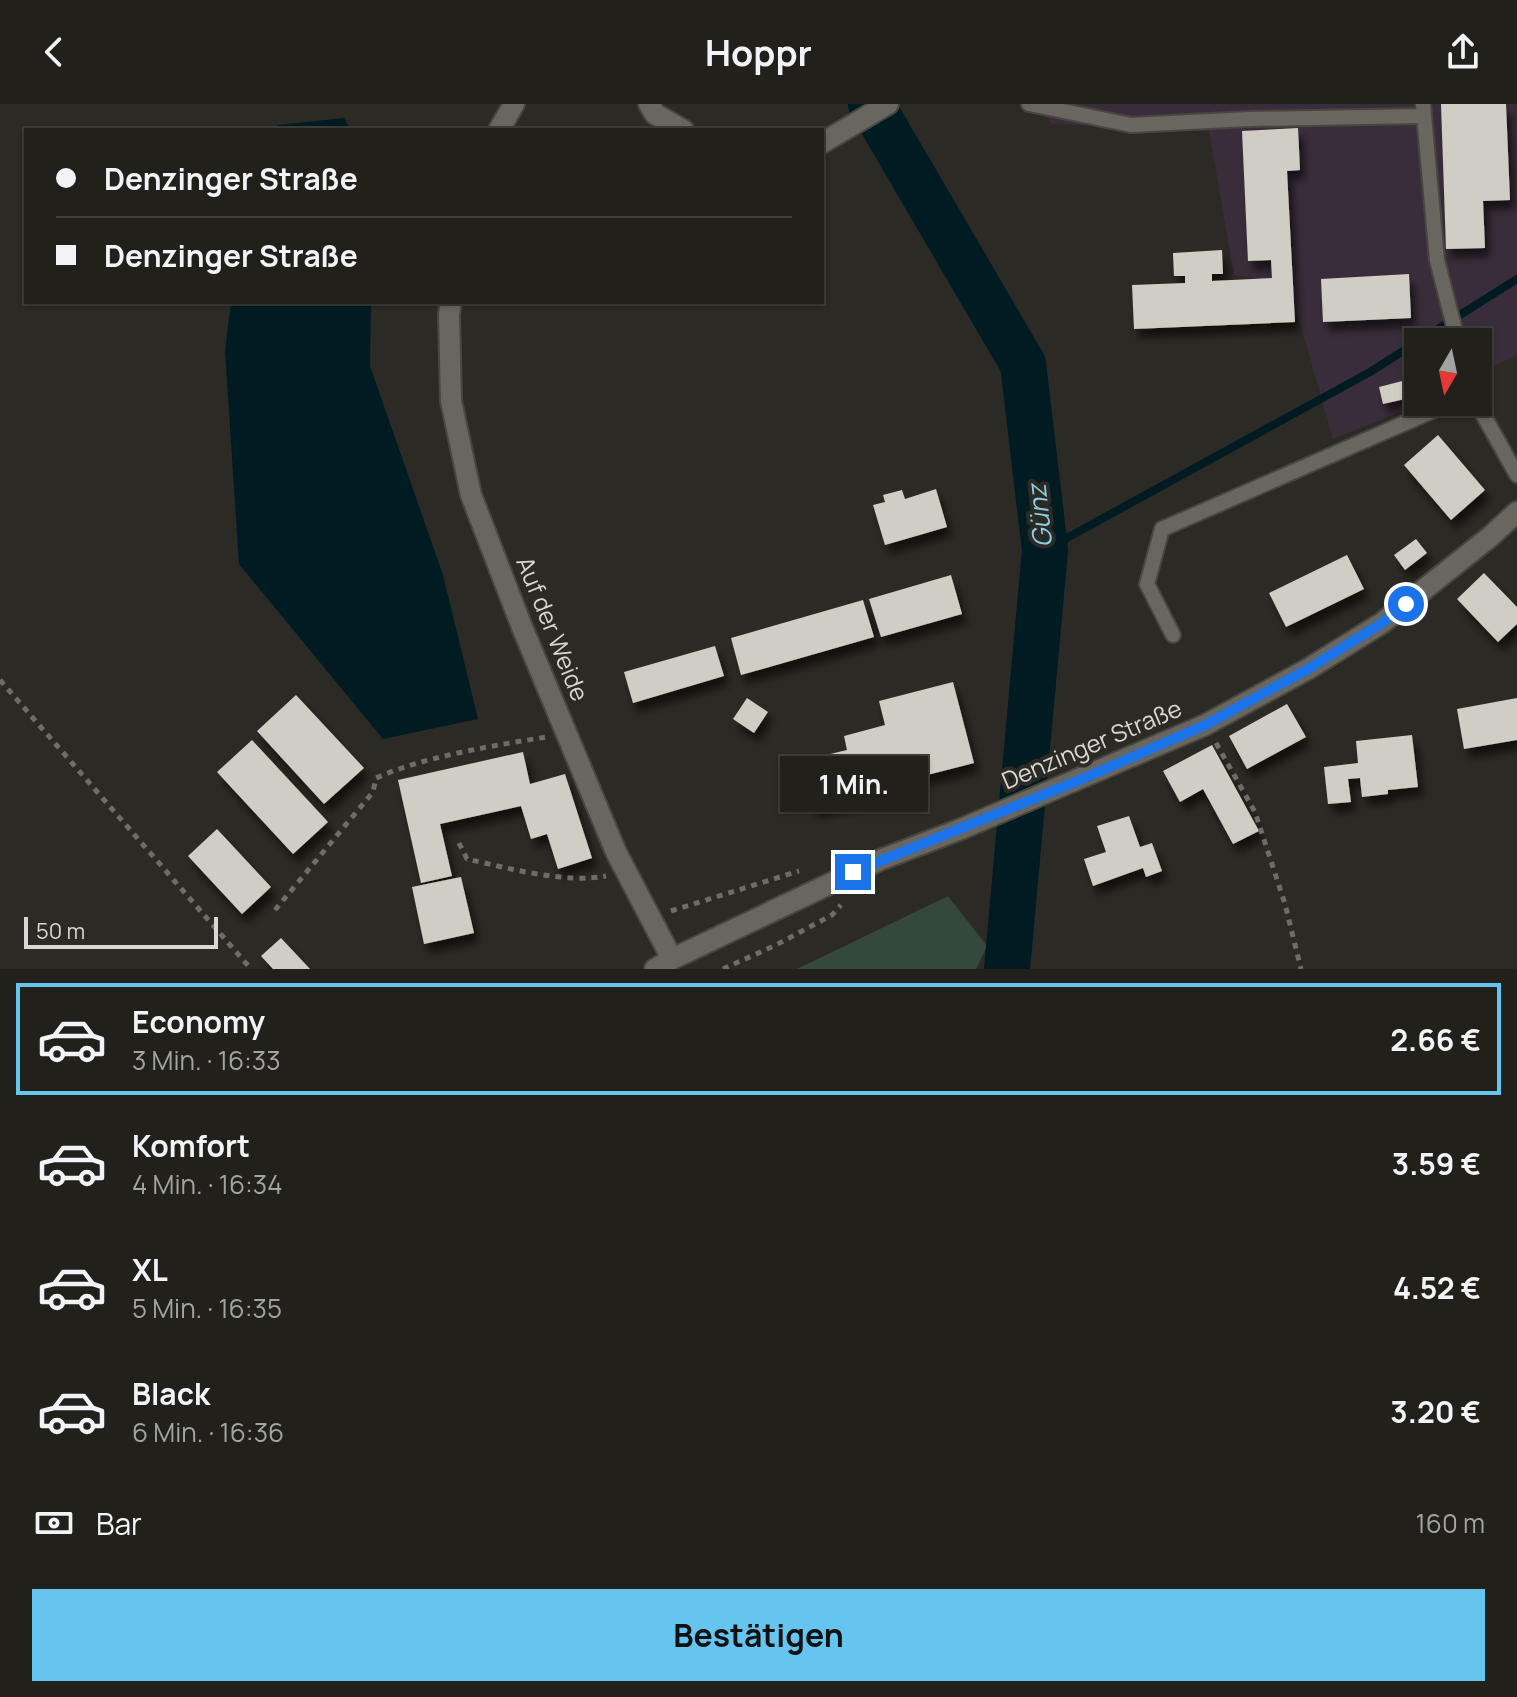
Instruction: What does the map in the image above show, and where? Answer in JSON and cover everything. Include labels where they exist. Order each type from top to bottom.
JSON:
[{"type":"street","points":[[500,128],[514,104]]},
{"type":"street","points":[[649,104],[655,114],[680,128]]},
{"type":"street","points":[[825,142],[888,104]]},
{"type":"street","name":"Auf der Weide","points":[[451,304],[451,401],[471,495],[522,627],[616,852],[651,918],[663,964]]},
{"type":"street","name":"Denzinger Straße","points":[[663,964],[880,860],[1082,779],[1205,725],[1308,669],[1382,623],[1517,512]]},
{"type":"lane","points":[[1029,104],[1131,125],[1248,112],[1423,110],[1437,260],[1454,328]]},
{"type":"lane","points":[[1173,635],[1147,584],[1162,529],[1421,416]]},
{"type":"lane","points":[[1484,416],[1517,475]]},
{"type":"path","points":[[0,680],[251,969]]},
{"type":"path","points":[[1205,725],[1255,812],[1285,904],[1301,969]]},
{"type":"path","points":[[275,910],[373,792],[376,778],[401,767],[507,743],[567,734]]},
{"type":"path","points":[[459,843],[467,859],[507,868],[569,877],[602,877],[625,870]]},
{"type":"path","points":[[651,918],[812,867]]},
{"type":"shaded area","points":[[1041,104],[1517,104],[1517,354],[1492,367],[1492,328],[1404,328],[1404,410],[1333,439],[1289,284],[1234,275],[1209,131],[1051,124]]},
{"type":"green space","points":[[948,896],[987,946],[976,969],[797,969]]},
{"type":"water","points":[[344,118],[350,128],[276,128],[278,125]]},
{"type":"water","points":[[231,304],[371,304],[370,366],[443,575],[478,719],[383,739],[239,564],[225,351]]},
{"type":"building","points":[[1441,104],[1506,104],[1510,200],[1483,201],[1485,248],[1446,249]]},
{"type":"building","points":[[1298,128],[1300,170],[1287,171],[1295,322],[1134,329],[1132,285],[1185,283],[1185,276],[1174,276],[1173,253],[1222,250],[1223,274],[1212,274],[1212,281],[1272,278],[1271,260],[1248,261],[1242,131]]},
{"type":"building","points":[[1409,274],[1411,318],[1323,322],[1321,279]]},
{"type":"building","points":[[1404,381],[1404,399],[1383,404],[1379,387]]},
{"type":"building","points":[[1438,435],[1485,490],[1451,520],[1404,465]]},
{"type":"building","points":[[936,489],[947,527],[885,545],[873,505],[885,502],[883,495],[902,490],[905,499]]},
{"type":"building","points":[[1416,539],[1427,553],[1405,570],[1394,555]]},
{"type":"building","points":[[1347,555],[1364,589],[1286,627],[1269,593]]},
{"type":"building","points":[[1484,573],[1517,607],[1517,624],[1498,642],[1457,599]]},
{"type":"building","points":[[951,575],[962,614],[881,637],[869,599]]},
{"type":"building","points":[[863,600],[874,637],[741,675],[731,638]]},
{"type":"building","points":[[715,646],[724,676],[633,703],[624,672]]},
{"type":"building","points":[[953,682],[974,763],[873,789],[874,794],[814,809],[804,770],[828,764],[826,755],[847,750],[844,736],[885,725],[879,701]]},
{"type":"building","points":[[296,695],[364,768],[324,804],[257,731]]},
{"type":"building","points":[[747,698],[768,712],[754,733],[733,719]]},
{"type":"building","points":[[1517,698],[1517,740],[1464,749],[1457,709]]},
{"type":"building","points":[[1287,704],[1306,737],[1247,769],[1229,736]]},
{"type":"building","points":[[1412,735],[1418,787],[1362,797],[1360,778],[1348,779],[1351,802],[1328,804],[1324,767],[1358,763],[1356,741]]},
{"type":"building","points":[[252,740],[328,822],[293,854],[217,772]]},
{"type":"building","points":[[1212,745],[1259,831],[1233,844],[1203,789],[1180,802],[1163,771]]},
{"type":"building","points":[[523,752],[530,784],[565,774],[592,858],[558,869],[547,834],[531,839],[521,806],[440,824],[452,876],[421,883],[398,780]]},
{"type":"building","points":[[1129,816],[1140,847],[1152,843],[1162,871],[1146,877],[1143,868],[1093,886],[1084,859],[1106,852],[1097,826]]},
{"type":"building","points":[[217,829],[271,887],[242,914],[188,856]]},
{"type":"building","points":[[461,877],[474,933],[424,944],[412,887]]},
{"type":"building","points":[[281,938],[310,969],[273,969],[261,956]]},
{"type":"waterway","name":"Günz","points":[[871,104],[1023,364],[1045,550],[1007,969]]},
{"type":"waterway","points":[[1045,550],[1370,372],[1517,279]]},
{"type":"route","points":[[853,872],[1082,779],[1205,725],[1308,669],[1382,623],[1406,604]]}]
